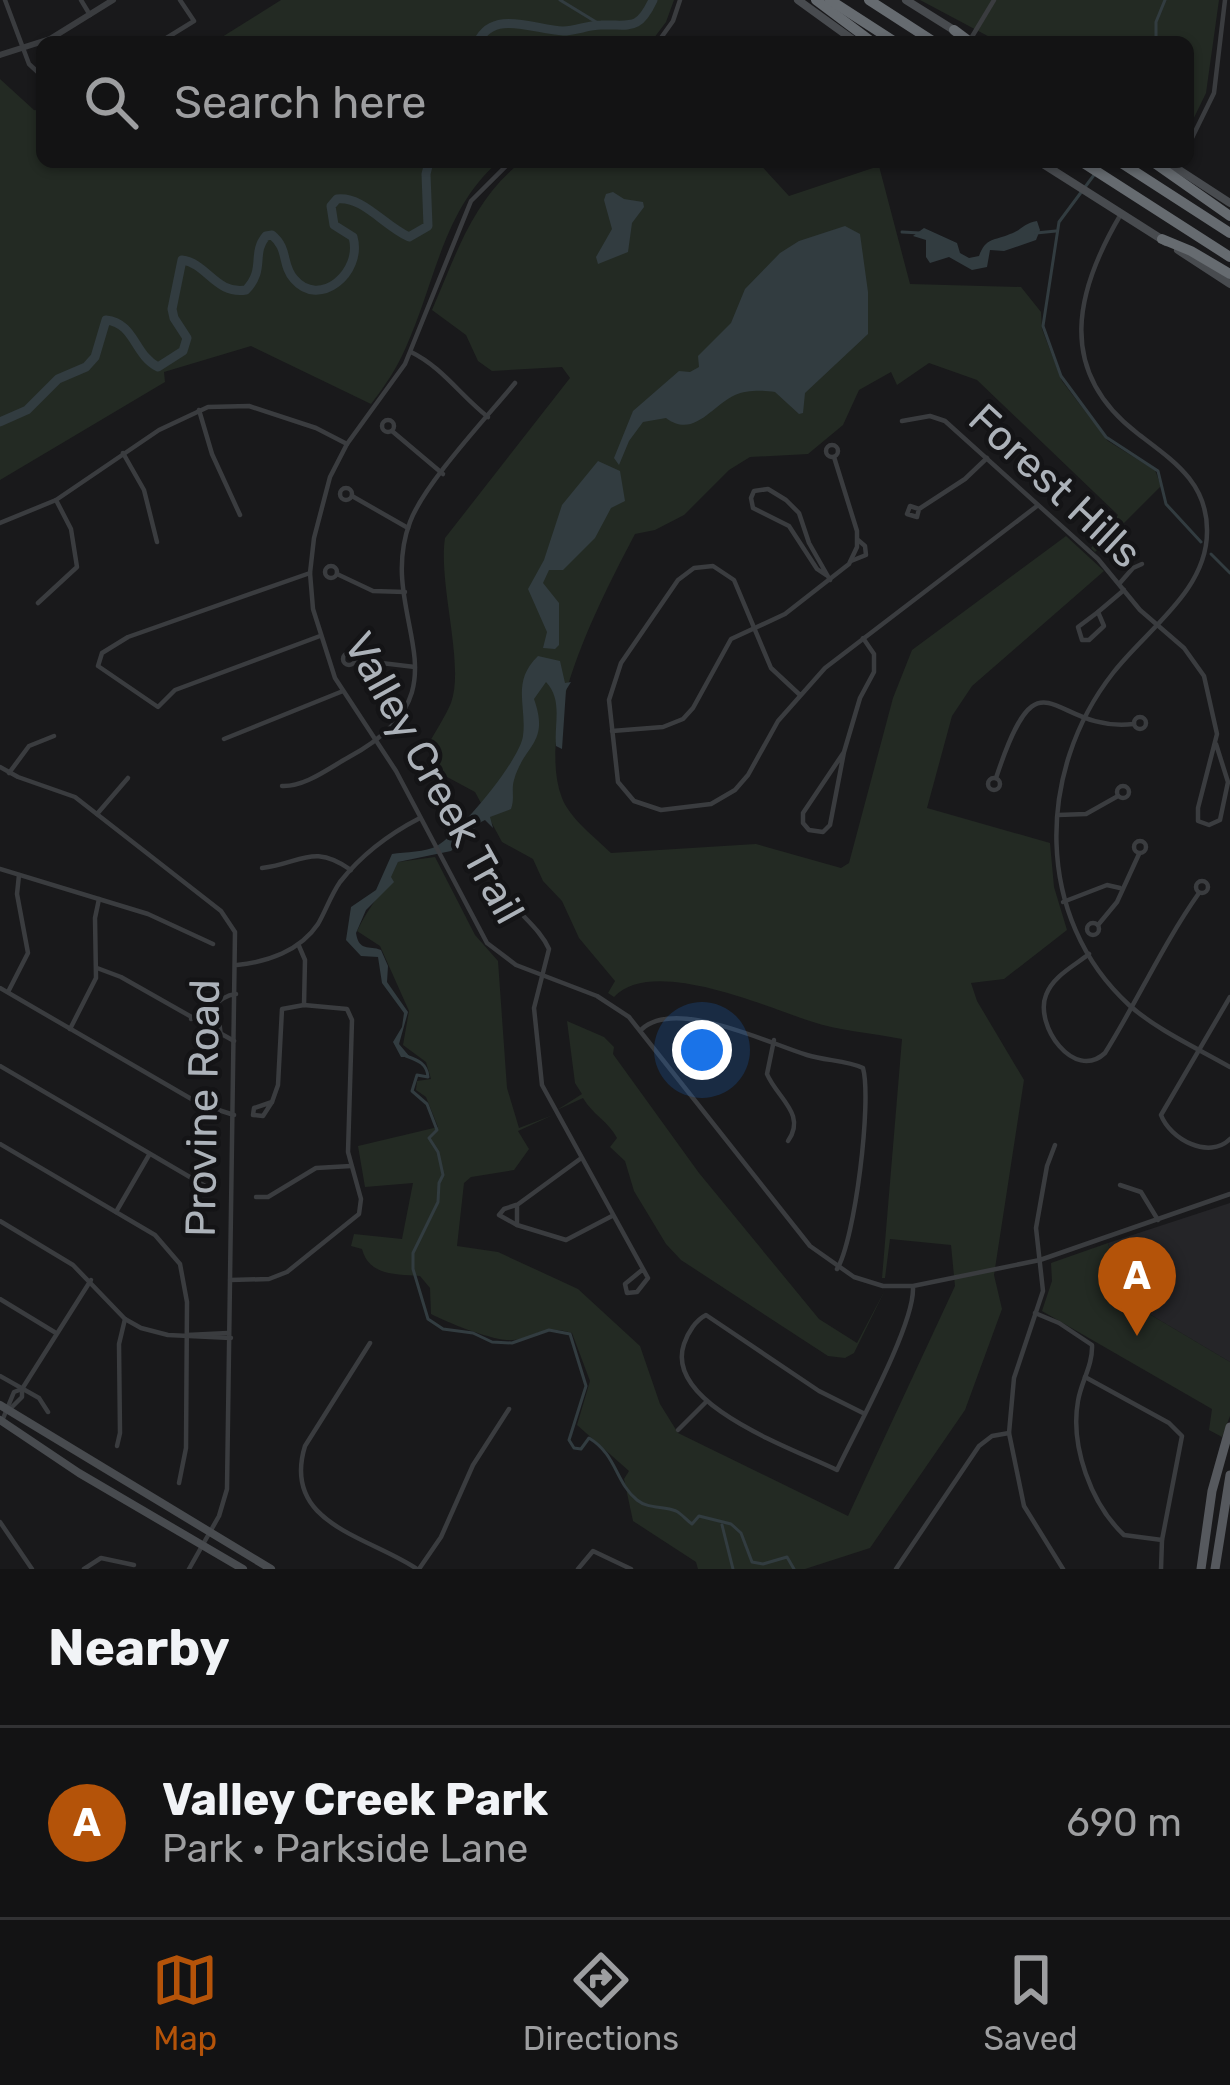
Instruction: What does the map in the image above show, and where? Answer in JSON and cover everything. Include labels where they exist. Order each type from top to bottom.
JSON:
[{"type":"highway","points":[[816,0],[864,36]]},
{"type":"highway","points":[[830,0],[886,36]]},
{"type":"highway","points":[[869,0],[925,36]]},
{"type":"highway","points":[[953,30],[963,36]]},
{"type":"highway","points":[[1091,168],[1230,257]]},
{"type":"highway","points":[[1129,168],[1230,233]]},
{"type":"highway","points":[[1162,168],[1230,216]]},
{"type":"highway","points":[[1162,239],[1230,274]]},
{"type":"main road","points":[[798,0],[848,36]]},
{"type":"main road","points":[[906,0],[953,30]]},
{"type":"main road","points":[[1050,168],[1230,284]]},
{"type":"main road","points":[[1179,168],[1230,203]]},
{"type":"main road","points":[[4,1408],[271,1569]]},
{"type":"main road","points":[[1,1420],[80,1473],[243,1569]]},
{"type":"main road","points":[[1201,1569],[1212,1491],[1230,1426]]},
{"type":"main road","points":[[1216,1569],[1230,1475]]},
{"type":"street","points":[[5,0],[29,64],[36,70]]},
{"type":"street","points":[[80,0],[90,15]]},
{"type":"street","points":[[55,36],[113,0]]},
{"type":"street","points":[[170,36],[194,21],[180,0]]},
{"type":"street","points":[[662,36],[680,0]]},
{"type":"street","points":[[974,36],[994,0]]},
{"type":"street","points":[[1194,134],[1214,93],[1225,0]]},
{"type":"street","points":[[0,55],[36,44]]},
{"type":"street","name":"Valley Creek Trail","points":[[503,168],[471,201],[411,352],[393,385],[347,444],[320,508],[310,573],[320,637],[343,691],[436,844],[490,947],[516,965],[608,1001],[641,1030],[810,1246],[837,1269],[876,1284],[913,1286],[1040,1260],[1230,1194]]},
{"type":"street","points":[[1122,213],[1094,262],[1083,293],[1085,358],[1096,386],[1117,414],[1186,472],[1200,494],[1207,527],[1205,550],[1196,576],[1108,679],[1084,718],[1065,772],[1057,863],[1063,902],[1090,955],[1132,1007],[1230,1067]]},
{"type":"street","points":[[411,352],[438,369],[488,416]]},
{"type":"street","points":[[282,786],[297,785],[376,742],[405,713],[415,667],[403,554],[408,528],[418,505],[515,383]]},
{"type":"street","points":[[0,523],[56,500],[123,453],[199,410],[224,404],[249,406],[316,428],[347,444]]},
{"type":"street","points":[[199,410],[212,454],[240,515]]},
{"type":"street","name":"Forest Hills","points":[[902,421],[938,417],[1098,559],[1156,624],[1181,644],[1204,676],[1226,772]]},
{"type":"street","points":[[392,431],[442,474]]},
{"type":"street","points":[[123,453],[143,490],[158,542]]},
{"type":"street","points":[[610,731],[662,727],[682,719],[696,703],[725,646],[785,614],[851,561],[858,540],[834,457]]},
{"type":"street","points":[[919,509],[987,458]]},
{"type":"street","points":[[768,489],[797,511],[828,577],[819,572],[785,523],[755,509],[753,493],[768,489]]},
{"type":"street","points":[[352,496],[408,528]]},
{"type":"street","points":[[38,603],[77,567],[74,538],[56,500]]},
{"type":"street","points":[[800,694],[772,671],[736,583],[727,572],[708,566],[685,573],[615,675],[609,700],[616,777],[634,801],[661,810],[706,806],[739,787],[775,726],[825,668],[1037,506]]},
{"type":"street","points":[[785,523],[797,511]]},
{"type":"street","points":[[1098,612],[1105,622],[1103,628],[1082,640],[1078,627],[1122,587],[1132,568],[1142,564]]},
{"type":"street","points":[[310,573],[128,637],[102,653],[98,666],[158,706],[176,690],[320,637]]},
{"type":"street","points":[[337,574],[374,591],[407,592]]},
{"type":"street","points":[[844,752],[802,816],[812,831],[828,828],[844,752],[875,666],[874,654],[863,638]]},
{"type":"street","points":[[356,660],[415,667]]},
{"type":"street","points":[[224,739],[343,691]]},
{"type":"street","points":[[996,778],[1013,732],[1036,703],[1054,702],[1109,726],[1133,724]]},
{"type":"street","points":[[9,773],[29,746],[53,736]]},
{"type":"street","points":[[1206,772],[1216,768],[1226,772],[1228,789],[1221,817],[1208,825],[1198,819],[1206,772],[1216,744]]},
{"type":"street","name":"Provine Road","points":[[0,767],[68,794],[97,814],[229,918],[236,932],[227,1489],[189,1569]]},
{"type":"street","points":[[97,814],[128,778]]},
{"type":"street","points":[[820,792],[836,799]]},
{"type":"street","points":[[1058,815],[1089,813],[1118,796]]},
{"type":"street","points":[[236,964],[266,960],[298,944],[314,928],[351,870],[387,836],[420,818]]},
{"type":"street","points":[[262,868],[317,854],[351,870]]},
{"type":"street","points":[[1098,925],[1114,907],[1139,854]]},
{"type":"street","points":[[495,858],[497,875],[515,909],[548,945],[534,1008],[539,1074],[550,1106],[642,1270]]},
{"type":"street","points":[[0,869],[156,917],[213,944]]},
{"type":"street","points":[[8,992],[28,953],[16,894],[19,874]]},
{"type":"street","points":[[1063,902],[1107,885],[1121,889]]},
{"type":"street","points":[[1090,955],[1057,979],[1045,996],[1045,1020],[1067,1053],[1082,1063],[1098,1059],[1199,893]]},
{"type":"street","points":[[70,1029],[93,987],[99,899]]},
{"type":"street","points":[[298,944],[305,960],[304,1005]]},
{"type":"street","points":[[97,968],[113,972],[235,1042]]},
{"type":"street","points":[[0,988],[210,1109],[234,1115]]},
{"type":"street","points":[[191,1018],[206,1014],[222,997],[236,994]]},
{"type":"street","points":[[1230,997],[1162,1111],[1162,1122],[1204,1149],[1222,1147],[1230,1139]]},
{"type":"street","points":[[230,1280],[268,1279],[287,1272],[354,1220],[362,1206],[351,1166],[351,1013],[340,1006],[290,1005],[280,1013],[279,1076],[272,1102]]},
{"type":"street","points":[[206,1014],[219,1021],[219,1035]]},
{"type":"street","points":[[641,1030],[668,1016],[774,1040],[806,1055],[863,1068],[862,1135],[850,1239],[837,1269]]},
{"type":"street","points":[[774,1040],[767,1074],[794,1115],[796,1128],[788,1141]]},
{"type":"street","points":[[0,1066],[212,1190]]},
{"type":"street","points":[[0,1144],[147,1230],[174,1254],[184,1276],[187,1335],[186,1448],[179,1483]]},
{"type":"street","points":[[1055,1145],[1036,1228],[1044,1283],[1014,1378],[1009,1432],[1024,1506],[1063,1569]]},
{"type":"street","points":[[116,1211],[149,1155]]},
{"type":"street","points":[[580,1160],[499,1215],[566,1240],[612,1216]]},
{"type":"street","points":[[256,1197],[268,1197],[316,1168],[351,1166]]},
{"type":"street","points":[[1120,1186],[1142,1192],[1158,1220]]},
{"type":"street","points":[[517,1205],[517,1225]]},
{"type":"street","points":[[0,1221],[91,1280],[125,1319],[154,1333],[231,1336]]},
{"type":"street","points":[[1,1420],[4,1408],[22,1397],[22,1389],[91,1280]]},
{"type":"street","points":[[863,1413],[819,1391],[704,1315],[686,1338],[682,1356],[692,1386],[706,1402],[837,1470],[911,1311],[913,1286]]},
{"type":"street","points":[[0,1299],[56,1333]]},
{"type":"street","points":[[1035,1313],[1092,1345],[1076,1422],[1090,1486],[1119,1532],[1162,1540]]},
{"type":"street","points":[[117,1445],[119,1344],[125,1319]]},
{"type":"street","points":[[370,1343],[305,1446],[302,1486],[323,1518],[418,1569],[441,1537],[473,1465],[508,1409]]},
{"type":"street","points":[[0,1376],[39,1398],[48,1412]]},
{"type":"street","points":[[1085,1377],[1134,1402],[1180,1434],[1161,1569]]},
{"type":"street","points":[[678,1430],[706,1402]]},
{"type":"street","points":[[896,1569],[979,1446],[1009,1432]]},
{"type":"street","points":[[0,1522],[32,1569]]},
{"type":"street","points":[[0,1538],[10,1542]]},
{"type":"street","points":[[578,1569],[593,1551],[631,1569]]},
{"type":"street","points":[[84,1569],[101,1558],[134,1565]]},
{"type":"shaded area","points":[[281,0],[674,0],[656,36],[224,36]]},
{"type":"shaded area","points":[[920,0],[1219,0],[1206,93],[1194,118],[1194,36],[988,36]]},
{"type":"shaded area","points":[[0,79],[36,110],[36,168],[492,168],[452,225],[406,347],[371,404],[251,346],[164,372],[165,382],[0,480]]},
{"type":"shaded area","points":[[514,168],[763,168],[789,196],[880,168],[910,284],[1021,287],[1041,312],[1042,329],[1062,381],[1108,441],[1155,470],[1161,486],[1095,552],[1091,548],[1118,515],[977,380],[929,363],[897,385],[891,372],[859,390],[843,425],[808,454],[750,457],[729,470],[684,515],[635,534],[590,626],[564,699],[556,769],[562,798],[577,821],[611,853],[756,844],[841,868],[849,863],[893,698],[912,650],[1066,536],[1104,571],[972,686],[952,716],[927,808],[1050,843],[1054,887],[1067,930],[1004,979],[971,983],[1024,1080],[994,1275],[1002,1309],[965,1410],[870,1548],[805,1569],[698,1569],[696,1562],[633,1521],[624,1479],[629,1471],[577,1425],[590,1381],[572,1333],[551,1330],[506,1340],[457,1326],[431,1314],[430,1288],[420,1276],[377,1269],[362,1249],[351,1246],[354,1234],[402,1239],[413,1183],[365,1187],[358,1146],[438,1127],[426,1097],[416,1090],[417,1081],[431,1079],[426,1062],[403,1045],[409,1011],[380,946],[357,931],[398,862],[435,857],[475,935],[498,961],[507,1088],[519,1128],[553,1115],[518,1131],[529,1149],[514,1170],[471,1177],[464,1183],[457,1246],[498,1252],[578,1289],[640,1346],[660,1404],[678,1433],[848,1516],[955,1286],[951,1245],[890,1239],[882,1278],[902,1039],[844,1030],[681,983],[654,981],[631,986],[614,997],[608,993],[615,981],[579,938],[562,901],[543,881],[533,859],[502,842],[475,792],[436,771],[428,745],[451,703],[455,668],[445,538],[570,378],[562,367],[492,371],[478,361],[466,335],[432,310],[478,211]]},
{"type":"shaded area","points":[[613,192],[643,202],[644,207],[632,223],[628,252],[598,264],[596,257],[612,229],[604,200]]},
{"type":"shaded area","points":[[1037,221],[1036,240],[1004,251],[990,250],[987,267],[972,270],[949,257],[930,263],[926,240],[913,236],[924,228],[957,243],[960,253],[969,258],[979,256],[991,240]]},
{"type":"shaded area","points":[[845,226],[860,234],[868,334],[805,393],[803,413],[775,392],[739,393],[694,423],[666,418],[643,422],[619,465],[614,458],[633,411],[679,371],[699,367],[698,356],[731,323],[745,289],[780,253],[799,241]]},
{"type":"shaded area","points":[[598,461],[620,471],[625,501],[611,508],[595,538],[563,570],[549,570],[543,583],[559,603],[559,645],[543,648],[547,632],[528,589],[544,560],[562,505]]},
{"type":"shaded area","points":[[538,656],[560,661],[565,683],[571,682],[566,690],[562,749],[556,746],[556,704],[546,682],[534,699],[539,726],[518,768],[511,809],[490,817],[493,828],[481,822],[451,851],[398,862],[391,877],[394,882],[366,910],[356,933],[362,945],[381,950],[388,966],[387,982],[408,1012],[399,1044],[410,1057],[401,1057],[393,1042],[404,1013],[382,983],[378,957],[361,956],[346,940],[351,907],[376,890],[392,854],[437,846],[500,779],[523,736],[522,685]]},
{"type":"shaded area","points":[[567,1021],[604,1037],[614,1047],[613,1054],[699,1173],[819,1319],[857,1343],[885,1290],[854,1353],[845,1358],[828,1356],[681,1260],[666,1244],[634,1191],[625,1161],[610,1147],[617,1138],[609,1127],[583,1098],[557,1110],[582,1094],[575,1083]]},
{"type":"shaded area","points":[[1230,1203],[1230,1362],[1124,1299],[1108,1243]]},
{"type":"shaded area","points":[[1108,1243],[1124,1299],[1230,1362],[1230,1416],[1222,1437],[1209,1430],[1212,1409],[1042,1311],[1052,1281],[1051,1263]]},
{"type":"waterway","points":[[560,0],[601,25]]},
{"type":"waterway","points":[[482,36],[504,24],[563,31],[632,24],[643,17],[653,0]]},
{"type":"waterway","points":[[1156,36],[1165,0]]},
{"type":"waterway","points":[[0,422],[27,410],[58,379],[86,367],[95,357],[106,320],[123,327],[158,367],[183,351],[187,338],[172,309],[182,260],[227,288],[246,290],[255,275],[259,249],[266,236],[272,235],[290,273],[304,287],[315,290],[337,283],[352,263],[353,237],[334,225],[331,206],[337,199],[356,202],[409,237],[428,226],[428,168]]},
{"type":"waterway","points":[[1094,175],[1059,222],[1043,326],[1061,376],[1106,437],[1158,471],[1166,504],[1201,542]]},
{"type":"waterway","points":[[1036,233],[1056,231]]},
{"type":"waterway","points":[[902,232],[920,233]]},
{"type":"waterway","points":[[1211,554],[1230,573]]},
{"type":"waterway","points":[[406,1056],[426,1068],[428,1077],[417,1075],[412,1091],[427,1104],[437,1130],[429,1138],[443,1175],[438,1202],[413,1253],[428,1319],[443,1329],[473,1333],[492,1342],[512,1343],[549,1330],[570,1334],[586,1386],[569,1440],[574,1448],[581,1449],[589,1438],[605,1452],[641,1503],[676,1511],[692,1524],[699,1516],[731,1524],[741,1533],[752,1562],[787,1557],[794,1569]]},
{"type":"waterway","points":[[722,1525],[733,1569]]},
{"type":"place","name":"Valley Creek Park","points":[[1137,1336]]}]
